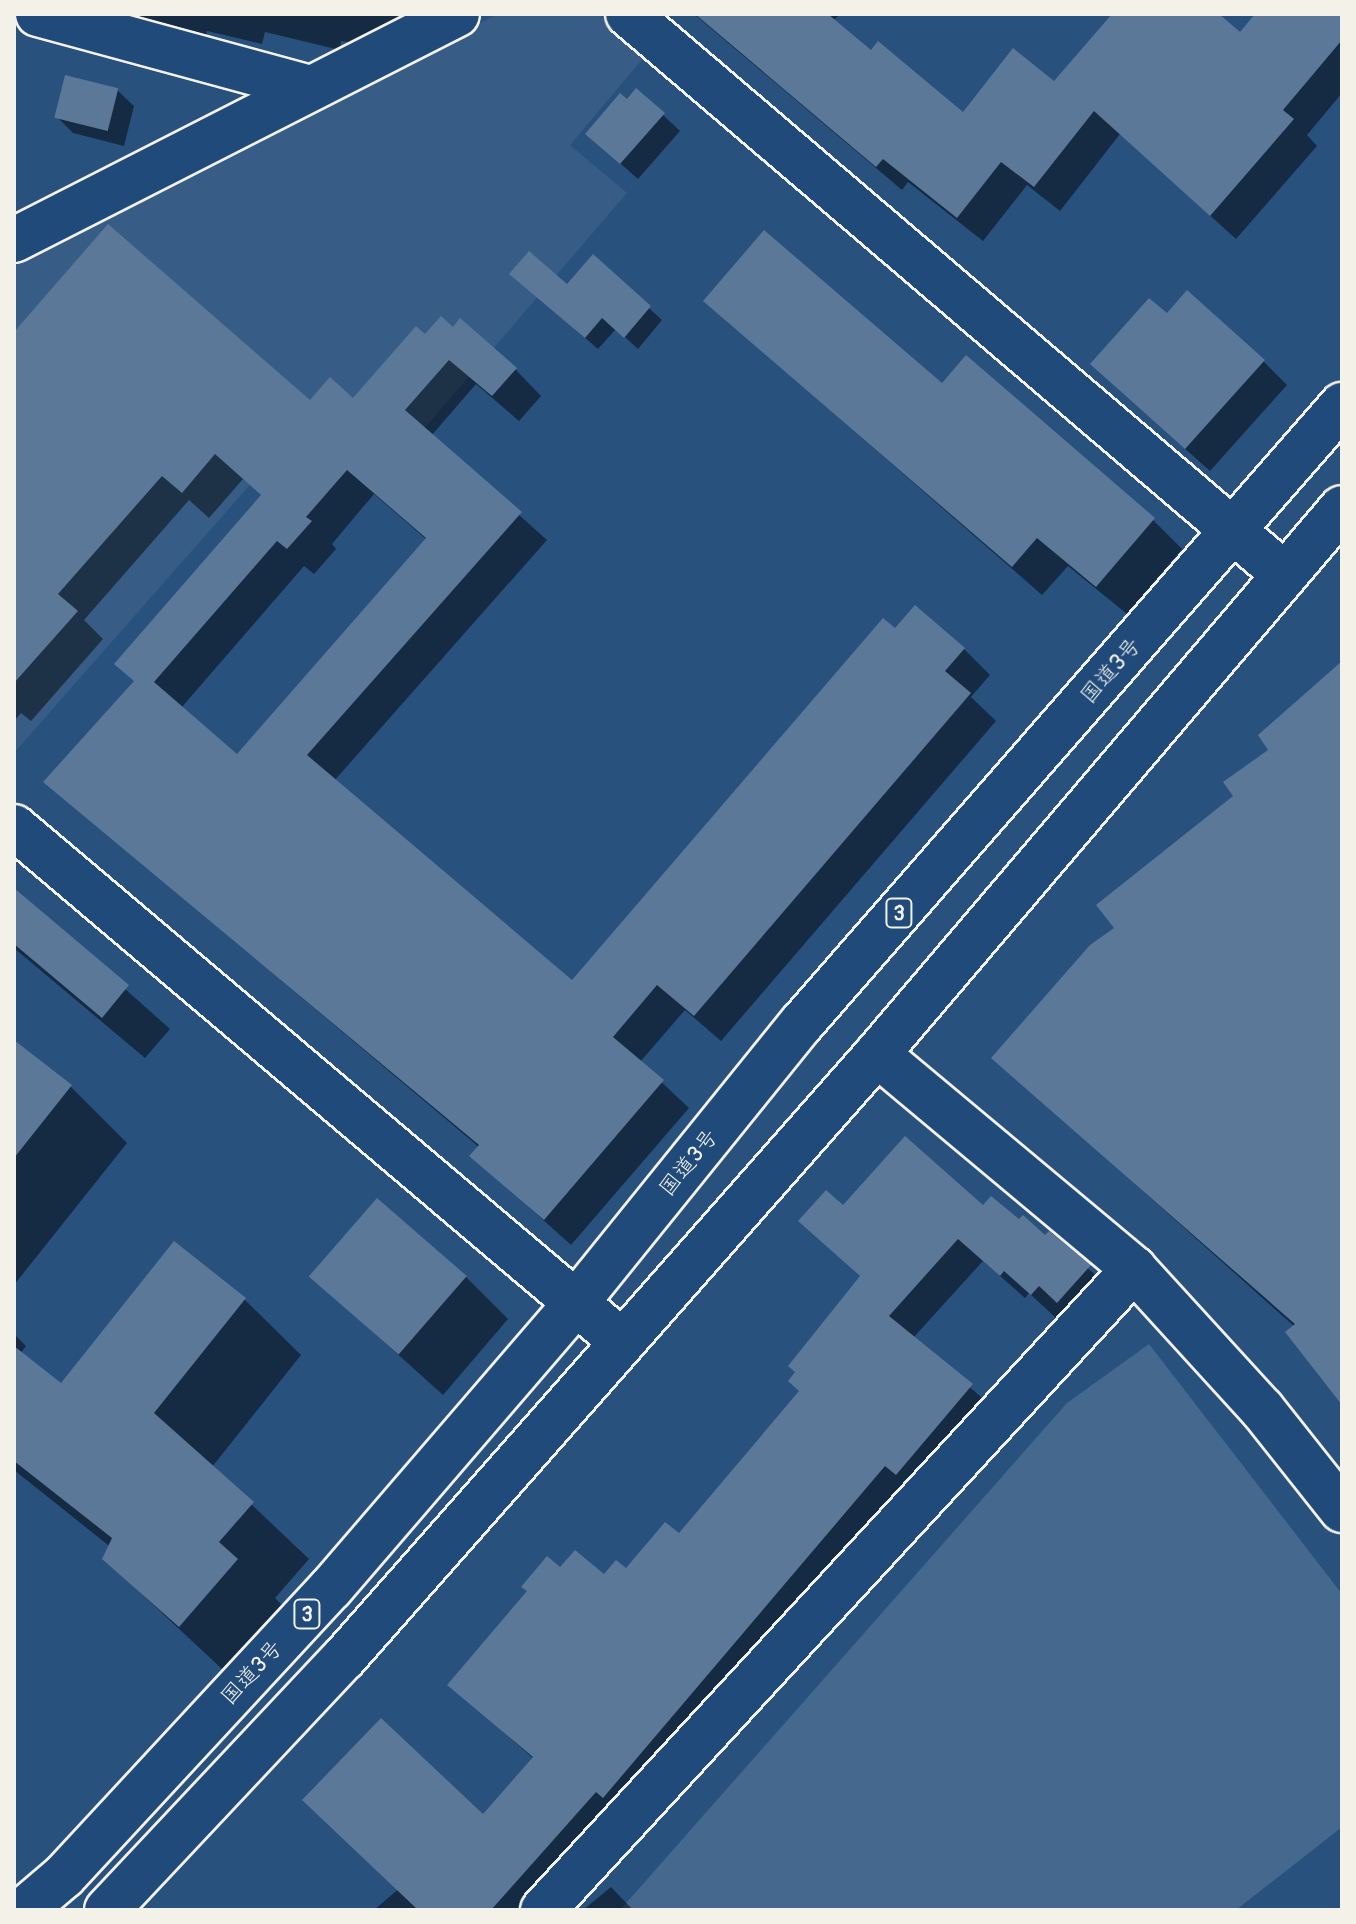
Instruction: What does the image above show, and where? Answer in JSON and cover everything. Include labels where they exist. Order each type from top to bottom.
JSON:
[{"type":"main road","points":[[38,14],[311,88]]},
{"type":"main road","points":[[14,240],[457,14]]},
{"type":"main road","points":[[628,14],[1285,575]]},
{"type":"main road","name":"国道3号","points":[[24,1910],[64,1876],[331,1588],[575,1304],[802,1023],[1342,405]]},
{"type":"main road","points":[[107,1910],[344,1658],[620,1340],[877,1054],[1342,508]]},
{"type":"main road","points":[[14,827],[620,1340]]},
{"type":"main road","points":[[877,1054],[1134,1269],[1262,1409],[1342,1510]]},
{"type":"main road","points":[[543,1910],[1134,1269]]},
{"type":"shaded area","points":[[498,14],[598,14],[645,56],[570,145],[627,193],[373,488],[299,429],[14,753],[14,260]]},
{"type":"shaded area","points":[[1149,1344],[1342,1594],[1342,1827],[1236,1910],[620,1910],[1067,1403]]},
{"type":"building","points":[[695,14],[828,14],[871,50],[878,41],[963,112],[1013,48],[1054,81],[1112,14],[1219,14],[1240,32],[1255,14],[1342,14],[1342,40],[1283,110],[1294,119],[1210,216],[1094,111],[1034,187],[1001,162],[957,218],[883,159],[876,167]]},
{"type":"building","points":[[65,75],[118,88],[108,131],[54,118]]},
{"type":"building","points":[[636,88],[665,113],[620,164],[585,134],[620,93],[627,99]]},
{"type":"building","points":[[108,224],[310,400],[330,377],[353,398],[416,326],[425,334],[441,316],[453,327],[460,318],[517,368],[492,396],[449,360],[405,410],[522,512],[307,755],[572,980],[883,618],[895,628],[915,605],[965,648],[945,671],[971,693],[694,1016],[657,985],[613,1037],[664,1080],[544,1220],[469,1156],[479,1145],[43,782],[134,681],[114,664],[261,495],[215,454],[182,493],[162,476],[58,594],[78,611],[14,683],[14,332]],"holes":[[[347,470],[426,538],[237,754],[154,682],[277,541],[287,549],[312,521],[306,517]]]},
{"type":"building","points":[[764,230],[942,383],[966,355],[1155,518],[1096,587],[1037,538],[1012,567],[703,301]]},
{"type":"building","points":[[529,251],[567,284],[593,254],[651,306],[624,338],[602,318],[585,338],[509,274]]},
{"type":"building","points":[[1187,290],[1265,360],[1185,449],[1090,364],[1149,298],[1167,313]]},
{"type":"building","points":[[1342,661],[1342,1405],[1285,1332],[1295,1324],[991,1058],[1090,945],[1114,928],[1096,905],[1233,796],[1223,782],[1268,750],[1258,735]]},
{"type":"building","points":[[14,888],[129,985],[102,1018],[14,944]]},
{"type":"building","points":[[14,1040],[72,1085],[14,1158]]},
{"type":"building","points":[[905,1136],[983,1205],[991,1196],[1019,1219],[1023,1215],[1045,1235],[1049,1231],[1091,1265],[1057,1303],[1039,1286],[1031,1295],[1004,1271],[1000,1276],[958,1239],[889,1316],[973,1384],[896,1475],[885,1466],[603,1798],[596,1792],[491,1910],[418,1910],[302,1800],[381,1718],[483,1814],[533,1757],[447,1685],[527,1591],[521,1587],[547,1556],[560,1567],[575,1550],[604,1574],[616,1560],[626,1568],[665,1522],[679,1533],[799,1391],[788,1381],[795,1372],[788,1366],[860,1276],[798,1221],[826,1190],[843,1205]]},
{"type":"building","points":[[377,1198],[467,1276],[399,1355],[309,1276]]},
{"type":"building","points":[[174,1241],[246,1298],[154,1413],[254,1502],[219,1542],[238,1559],[179,1627],[102,1559],[112,1538],[14,1461],[14,1346],[61,1383]]}]
